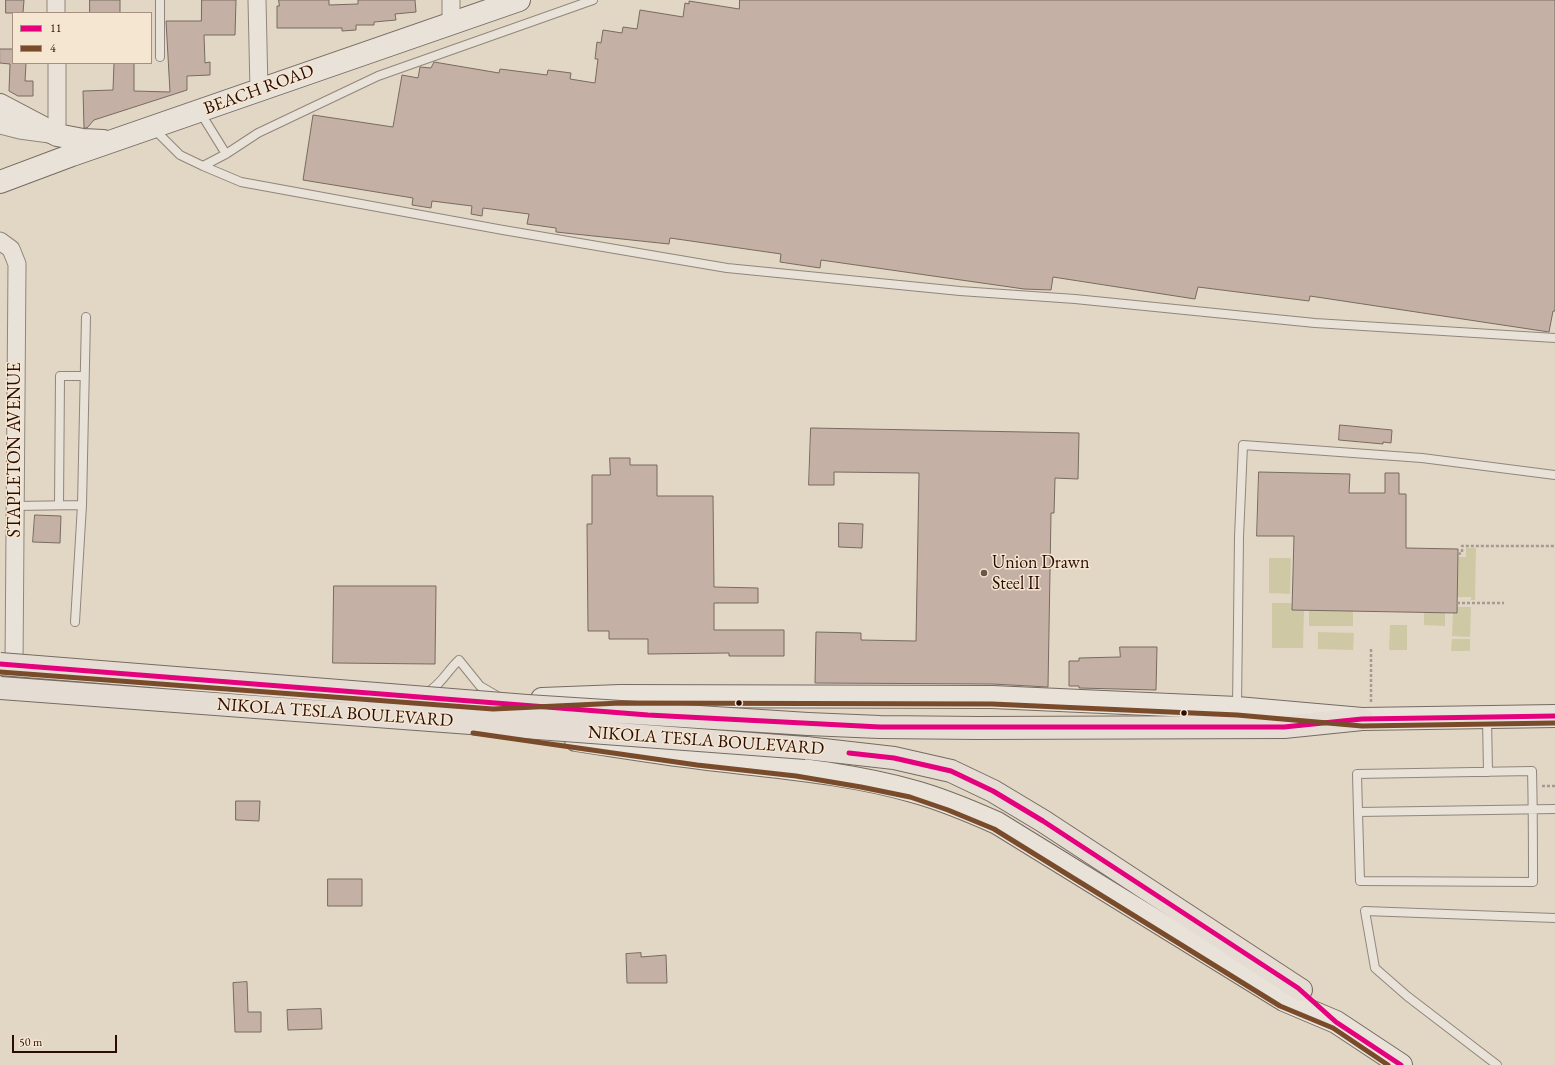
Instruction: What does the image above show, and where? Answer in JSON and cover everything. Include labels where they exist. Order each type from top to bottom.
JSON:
[{"type":"highway","name":"NIKOLA TESLA BOULEVARD","points":[[3,669],[535,707],[880,727],[1284,727],[1366,719]]},
{"type":"highway","name":"NIKOLA TESLA BOULEVARD","points":[[0,688],[806,748],[894,758],[944,769],[994,790],[1070,838],[1301,990]]},
{"type":"main road","name":"BEACH ROAD","points":[[0,182],[451,22],[520,0]]},
{"type":"main road","points":[[0,105],[57,135],[83,140],[110,142]]},
{"type":"main road","points":[[3,669],[494,702],[620,696],[992,697],[1237,708],[1366,719],[1555,716]]},
{"type":"main road","points":[[3,669],[40,682],[494,728],[698,758],[797,769],[912,790],[951,803],[997,823],[1284,1000],[1336,1022],[1401,1065]]},
{"type":"main road","name":"NIKOLA TESLA BOULEVARD","points":[[1301,990],[1336,1022]]},
{"type":"street","points":[[56,0],[56,12]]},
{"type":"street","points":[[257,0],[260,90]]},
{"type":"street","points":[[451,0],[451,22]]},
{"type":"street","points":[[0,125],[20,130],[57,135],[57,64]]},
{"type":"street","name":"STAPLETON AVENUE","points":[[0,241],[11,249],[17,264],[15,506],[3,669]]},
{"type":"lane","points":[[160,0],[160,57]]},
{"type":"lane","points":[[203,166],[226,154],[258,133],[378,76],[593,0]]},
{"type":"lane","points":[[200,111],[226,154]]},
{"type":"lane","points":[[153,127],[180,155],[241,182],[510,231],[727,268],[960,291],[1083,300],[1315,323],[1555,338]]},
{"type":"lane","points":[[75,622],[82,505],[86,317]]},
{"type":"lane","points":[[59,506],[60,376],[84,376]]},
{"type":"lane","points":[[1237,708],[1239,537],[1243,445],[1422,458],[1555,475]]},
{"type":"lane","points":[[15,506],[82,505]]},
{"type":"lane","points":[[420,696],[444,680],[451,668],[460,660],[480,686],[495,695],[512,701]]},
{"type":"lane","points":[[698,758],[700,696]]},
{"type":"lane","points":[[1487,717],[1488,772]]},
{"type":"lane","points":[[1532,771],[1533,882],[1360,881],[1357,774],[1488,772],[1532,771]]},
{"type":"lane","points":[[1358,812],[1555,809]]},
{"type":"lane","points":[[1497,1065],[1407,996],[1375,968],[1365,910],[1555,918]]},
{"type":"path","points":[[1458,554],[1462,553],[1462,546],[1555,546]]},
{"type":"path","points":[[1457,603],[1504,603]]},
{"type":"path","points":[[1366,719],[1370,649]]},
{"type":"shaded area","points":[[1466,548],[1476,548],[1475,600],[1471,600],[1471,597],[1457,597],[1458,557],[1466,557]]},
{"type":"shaded area","points":[[1269,558],[1291,558],[1290,594],[1269,593]]},
{"type":"shaded area","points":[[1272,603],[1292,603],[1292,610],[1304,610],[1303,648],[1272,648]]},
{"type":"shaded area","points":[[1457,607],[1471,607],[1470,637],[1452,636],[1453,613]]},
{"type":"shaded area","points":[[1309,610],[1353,611],[1353,626],[1309,626]]},
{"type":"shaded area","points":[[1424,612],[1445,613],[1445,626],[1424,625]]},
{"type":"shaded area","points":[[1390,625],[1407,625],[1407,650],[1389,650]]},
{"type":"shaded area","points":[[1318,632],[1354,633],[1353,650],[1318,649]]},
{"type":"shaded area","points":[[1452,639],[1470,639],[1470,651],[1451,651]]},
{"type":"building","points":[[6,0],[24,0],[23,12],[6,13]]},
{"type":"building","points":[[90,0],[120,0],[120,12],[90,12]]},
{"type":"building","points":[[202,0],[236,0],[235,35],[204,35],[205,63],[210,62],[210,75],[187,76],[187,90],[94,120],[87,128],[84,128],[83,91],[113,90],[114,64],[134,64],[134,91],[170,92],[166,21],[201,21]]},
{"type":"building","points":[[279,0],[329,0],[329,5],[358,4],[358,0],[415,0],[416,12],[395,14],[396,20],[374,22],[374,25],[356,25],[356,30],[342,31],[342,28],[277,28],[277,6],[279,6]]},
{"type":"building","points":[[740,0],[1555,0],[1555,311],[1553,311],[1549,332],[1310,296],[1309,301],[1198,287],[1195,299],[1053,277],[1051,290],[1024,289],[821,260],[820,268],[780,262],[781,254],[670,238],[669,244],[556,232],[556,228],[527,224],[529,214],[483,208],[482,216],[471,214],[472,206],[432,201],[431,208],[412,205],[413,198],[303,180],[313,115],[393,127],[402,75],[418,78],[420,67],[431,68],[434,62],[499,73],[500,69],[547,75],[548,70],[571,73],[570,79],[595,83],[598,59],[595,59],[597,42],[601,43],[603,30],[622,33],[623,27],[637,29],[640,10],[683,17],[685,3],[689,4],[689,1],[739,9]]},
{"type":"building","points":[[0,49],[12,49],[12,64],[26,64],[25,81],[33,81],[33,96],[18,96],[9,91],[10,64],[0,63]]},
{"type":"building","points":[[1340,425],[1392,430],[1391,443],[1383,442],[1383,444],[1339,440]]},
{"type":"building","name":"Union Drawn Steel II","points":[[811,428],[1079,433],[1078,479],[1055,478],[1054,513],[1051,513],[1048,687],[992,684],[815,683],[816,632],[861,633],[861,640],[916,641],[919,473],[834,472],[834,485],[809,485]]},
{"type":"building","points":[[610,458],[630,458],[630,465],[657,465],[657,496],[713,496],[714,587],[758,588],[758,603],[714,603],[714,630],[784,630],[784,656],[729,656],[729,653],[648,654],[648,639],[609,639],[609,631],[588,631],[587,524],[592,524],[592,475],[610,475]]},
{"type":"building","points":[[1259,472],[1350,474],[1349,493],[1385,493],[1385,473],[1399,473],[1399,494],[1406,494],[1406,548],[1458,549],[1457,613],[1292,610],[1294,536],[1257,536]]},
{"type":"building","points":[[35,515],[61,516],[60,543],[33,542]]},
{"type":"building","points":[[839,523],[863,524],[862,548],[839,547]]},
{"type":"building","points":[[334,586],[436,586],[435,664],[333,663]]},
{"type":"building","points":[[1120,647],[1157,647],[1156,690],[1079,688],[1079,686],[1069,686],[1069,661],[1079,661],[1079,658],[1120,657]]},
{"type":"building","points":[[236,801],[260,801],[259,821],[236,820]]},
{"type":"building","points":[[328,879],[362,879],[362,906],[328,906]]},
{"type":"building","points":[[641,953],[641,957],[666,955],[667,983],[627,983],[626,954]]},
{"type":"building","points":[[247,982],[248,1012],[261,1012],[261,1032],[235,1032],[233,983]]},
{"type":"building","points":[[321,1009],[322,1029],[288,1030],[287,1010]]},
{"type":"transit line","name":"11","points":[[0,664],[648,715],[880,727],[1284,727],[1362,719],[1555,716]]},
{"type":"transit line","name":"4","points":[[0,672],[493,709],[620,703],[992,704],[1237,715],[1362,726],[1555,723]]},
{"type":"transit line","name":"4","points":[[473,733],[697,765],[796,776],[910,797],[948,810],[994,829],[1280,1006],[1333,1028],[1388,1065]]},
{"type":"transit line","name":"11","points":[[849,753],[894,758],[951,771],[993,791],[1043,821],[1298,988],[1336,1022],[1401,1065]]},
{"type":"place","name":"Union Drawn Steel II","points":[[984,573]]}]
